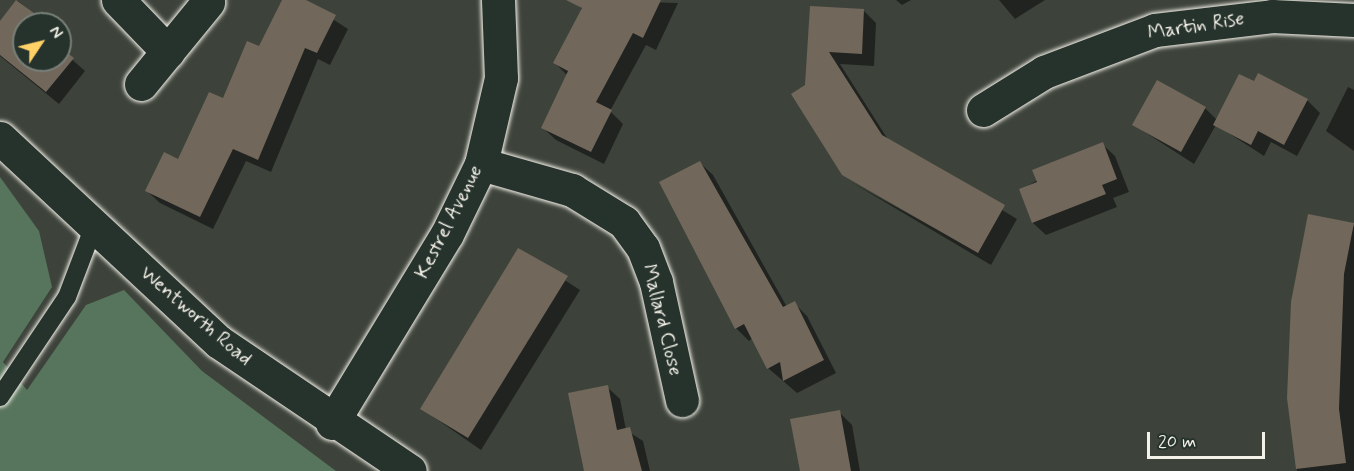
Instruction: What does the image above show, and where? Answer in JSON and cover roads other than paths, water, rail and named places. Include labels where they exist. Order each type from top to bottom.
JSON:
[{"type":"street","points":[[118,0],[168,52]]},
{"type":"street","name":"Kestrel Avenue","points":[[332,423],[430,264],[481,164],[501,78],[498,0]]},
{"type":"street","points":[[141,84],[208,2]]},
{"type":"street","name":"Martin Rise","points":[[983,110],[1044,72],[1155,30],[1272,16],[1354,20]]},
{"type":"street","name":"Wentworth Road","points":[[0,138],[219,342],[332,423],[410,471]]},
{"type":"street","name":"Mallard Close","points":[[481,164],[572,190],[624,222],[643,248],[656,282],[682,400]]},
{"type":"lane","points":[[0,397],[67,297],[94,226]]}]
